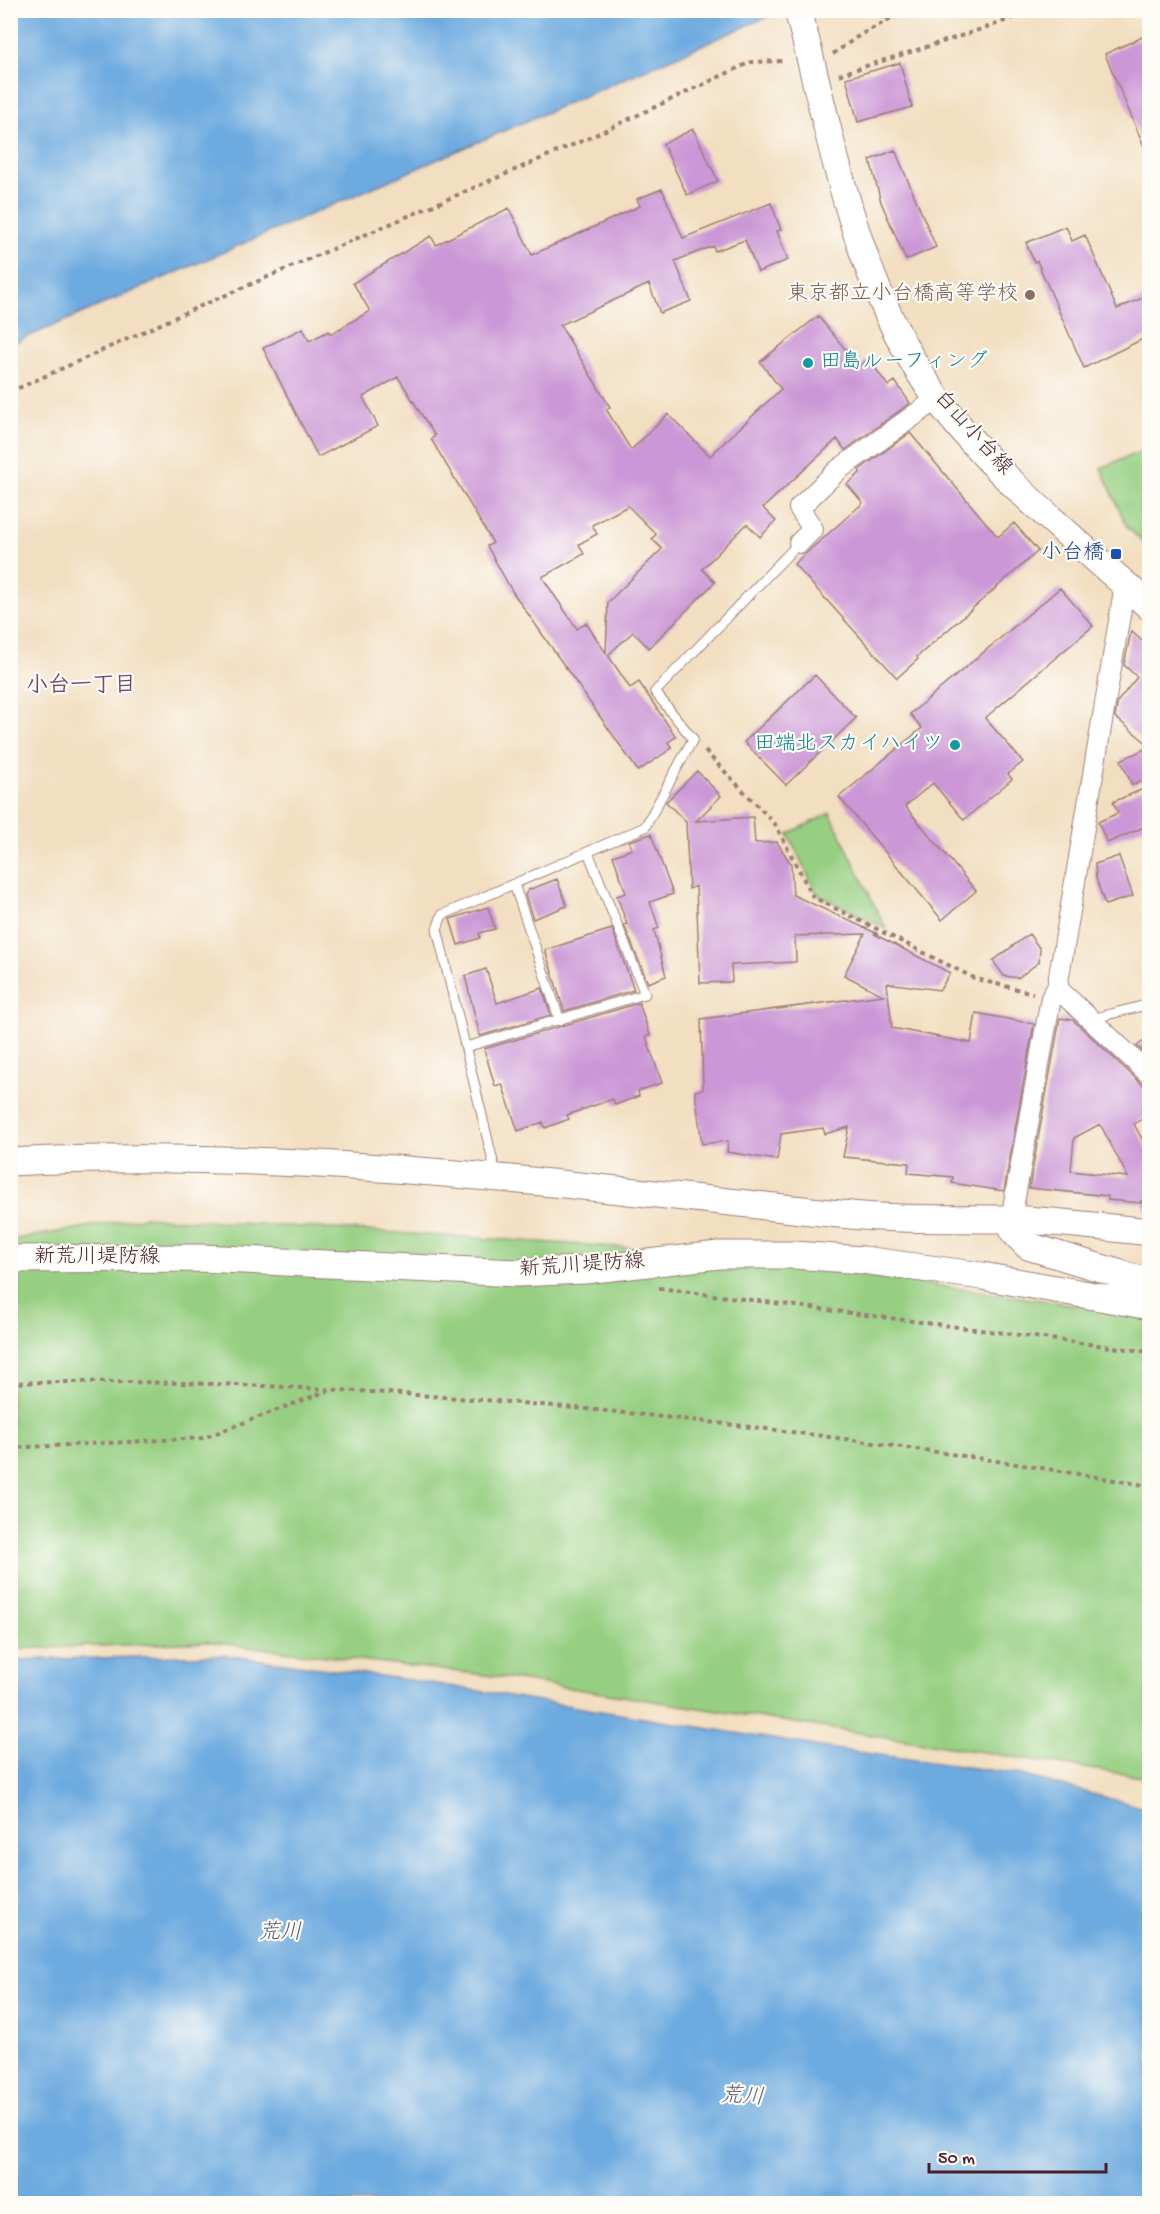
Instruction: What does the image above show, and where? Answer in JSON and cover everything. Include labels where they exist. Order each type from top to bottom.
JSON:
[{"type":"main road","name":"白山小台線","points":[[798,10],[841,175],[885,307],[915,364],[937,399],[989,458],[1149,607]]},
{"type":"main road","points":[[10,1162],[89,1158],[261,1159],[497,1176],[872,1217],[1011,1220],[1149,1232]]},
{"type":"main road","points":[[1011,1220],[1014,1232],[1028,1246],[1149,1283]]},
{"type":"main road","name":"新荒川堤防線","points":[[10,1259],[201,1258],[518,1273],[585,1270],[719,1255],[794,1255],[863,1260],[982,1276],[1149,1306]]},
{"type":"street","points":[[799,543],[813,529],[799,508],[838,470],[937,399]]},
{"type":"street","points":[[1011,1220],[1054,993],[1125,585]]},
{"type":"street","points":[[1054,993],[1091,1019],[1149,1076]]},
{"type":"lane","points":[[497,1176],[437,929],[442,915],[645,827],[693,739],[655,692],[799,543]]},
{"type":"lane","points":[[466,1047],[645,994],[588,852]]},
{"type":"lane","points":[[514,884],[560,1021]]},
{"type":"lane","points":[[1091,1019],[1149,1004]]},
{"type":"path","points":[[10,392],[196,308],[591,137],[752,62],[811,59],[907,10]]},
{"type":"path","points":[[837,76],[916,48],[977,32],[1035,10]]},
{"type":"path","points":[[693,739],[775,825],[813,897],[976,980],[1054,993]]},
{"type":"path","points":[[655,1288],[1149,1352]]},
{"type":"path","points":[[10,1383],[144,1382],[332,1389],[670,1416],[845,1438],[1149,1486]]},
{"type":"path","points":[[10,1449],[203,1438],[332,1389]]},
{"type":"green space","points":[[1149,448],[1149,548],[1127,527],[1101,468]]},
{"type":"green space","points":[[830,813],[886,929],[817,894],[788,834]]},
{"type":"green space","points":[[145,1217],[696,1252],[1149,1315],[1149,1778],[493,1676],[209,1642],[11,1649],[11,1240]]},
{"type":"water","points":[[11,10],[781,10],[781,11],[11,344]]},
{"type":"water","name":"荒川","points":[[224,1655],[424,1682],[827,1748],[1018,1774],[1149,1809],[1149,2203],[11,2203],[11,1660]]},
{"type":"building","points":[[1149,34],[1149,158],[1105,54]]},
{"type":"building","points":[[900,63],[912,107],[858,122],[846,78]]},
{"type":"building","points":[[693,129],[718,181],[687,195],[663,144]]},
{"type":"building","points":[[895,150],[936,247],[906,260],[881,202],[870,160]]},
{"type":"building","points":[[662,189],[683,238],[771,203],[781,230],[777,231],[788,260],[758,272],[745,240],[715,251],[713,246],[675,261],[691,301],[660,313],[649,284],[560,325],[610,407],[606,409],[631,450],[668,414],[710,456],[781,389],[760,362],[818,316],[859,366],[869,359],[888,386],[895,381],[910,403],[845,450],[837,439],[763,508],[776,521],[760,537],[747,524],[702,569],[715,582],[649,648],[633,632],[608,655],[630,688],[639,682],[676,737],[668,742],[672,748],[638,771],[512,591],[487,546],[493,543],[431,439],[435,436],[398,377],[363,397],[378,426],[318,457],[263,348],[303,328],[309,341],[329,331],[331,334],[370,311],[353,283],[431,236],[436,245],[509,208],[532,255],[640,206],[637,199]],"holes":[[[628,506],[656,534],[652,539],[662,549],[608,602],[606,653],[586,623],[577,629],[542,577],[584,554],[579,544],[597,534],[592,525]]]},
{"type":"building","points":[[1066,226],[1072,241],[1085,235],[1117,309],[1149,295],[1149,336],[1084,368],[1037,261],[1034,262],[1026,243]]},
{"type":"building","points":[[910,433],[998,537],[1014,523],[1038,551],[917,657],[918,659],[897,678],[794,564],[863,503],[847,484],[860,473],[859,470]]},
{"type":"building","name":"田端北スカイハイツ","points":[[1060,588],[1093,626],[985,718],[1023,762],[1008,774],[1012,779],[964,820],[933,783],[905,806],[976,891],[942,920],[839,797],[922,728],[910,714]]},
{"type":"building","points":[[1131,631],[1149,647],[1149,745],[1115,717],[1118,701],[1137,677],[1124,665]]},
{"type":"building","points":[[815,675],[856,718],[786,785],[744,742]]},
{"type":"building","points":[[1149,747],[1149,777],[1132,785],[1121,760]]},
{"type":"building","points":[[697,771],[721,796],[696,821],[753,817],[755,843],[777,842],[791,864],[793,895],[878,934],[874,934],[950,973],[940,990],[887,983],[892,1028],[971,1043],[976,1013],[1034,1024],[1004,1191],[952,1183],[953,1177],[908,1173],[909,1163],[843,1157],[849,1127],[825,1134],[823,1128],[781,1134],[777,1160],[727,1152],[728,1141],[702,1144],[695,1091],[703,1089],[701,1019],[883,995],[844,975],[865,934],[795,936],[796,962],[731,965],[732,982],[700,983],[696,886],[689,889],[686,822],[666,802]]},
{"type":"building","points":[[1143,789],[1149,803],[1149,825],[1107,843],[1098,822],[1118,813],[1113,802]]},
{"type":"building","points":[[651,834],[673,894],[650,902],[659,928],[654,930],[666,976],[648,983],[624,925],[627,924],[617,896],[626,893],[613,856],[632,849],[629,841]]},
{"type":"building","points":[[1119,856],[1133,896],[1105,905],[1096,878],[1095,864]]},
{"type":"building","points":[[557,879],[567,906],[533,919],[525,895],[528,890]]},
{"type":"building","points":[[488,907],[495,929],[479,933],[480,938],[458,945],[450,919]]},
{"type":"building","points":[[612,929],[634,990],[564,1011],[545,950]]},
{"type":"building","points":[[1029,934],[1040,949],[1039,962],[1018,978],[1004,976],[993,961]]},
{"type":"building","points":[[486,969],[497,1003],[542,988],[551,1015],[480,1036],[465,976]]},
{"type":"building","points":[[639,1003],[650,1035],[646,1037],[662,1083],[638,1091],[639,1096],[615,1105],[613,1099],[567,1115],[569,1119],[545,1128],[543,1122],[518,1131],[502,1084],[495,1086],[484,1049]]},
{"type":"building","points":[[1060,1018],[1073,1020],[1142,1084],[1149,1087],[1149,1115],[1134,1124],[1149,1152],[1149,1216],[1141,1200],[1141,1203],[1108,1200],[1108,1196],[1029,1188]],"holes":[[[1100,1124],[1128,1177],[1071,1171],[1074,1138]]]},
{"type":"building","points":[[1149,1037],[1149,1058],[1137,1046]]},
{"type":"place","name":"東京都立小台橋高等学校","points":[[1030,295]]},
{"type":"place","name":"田島ルーフィング","points":[[808,363]]},
{"type":"place","name":"小台橋","points":[[1116,554]]},
{"type":"place","name":"田端北スカイハイツ","points":[[955,745]]},
{"type":"district","name":"小台一丁目","points":[[81,687]]}]
